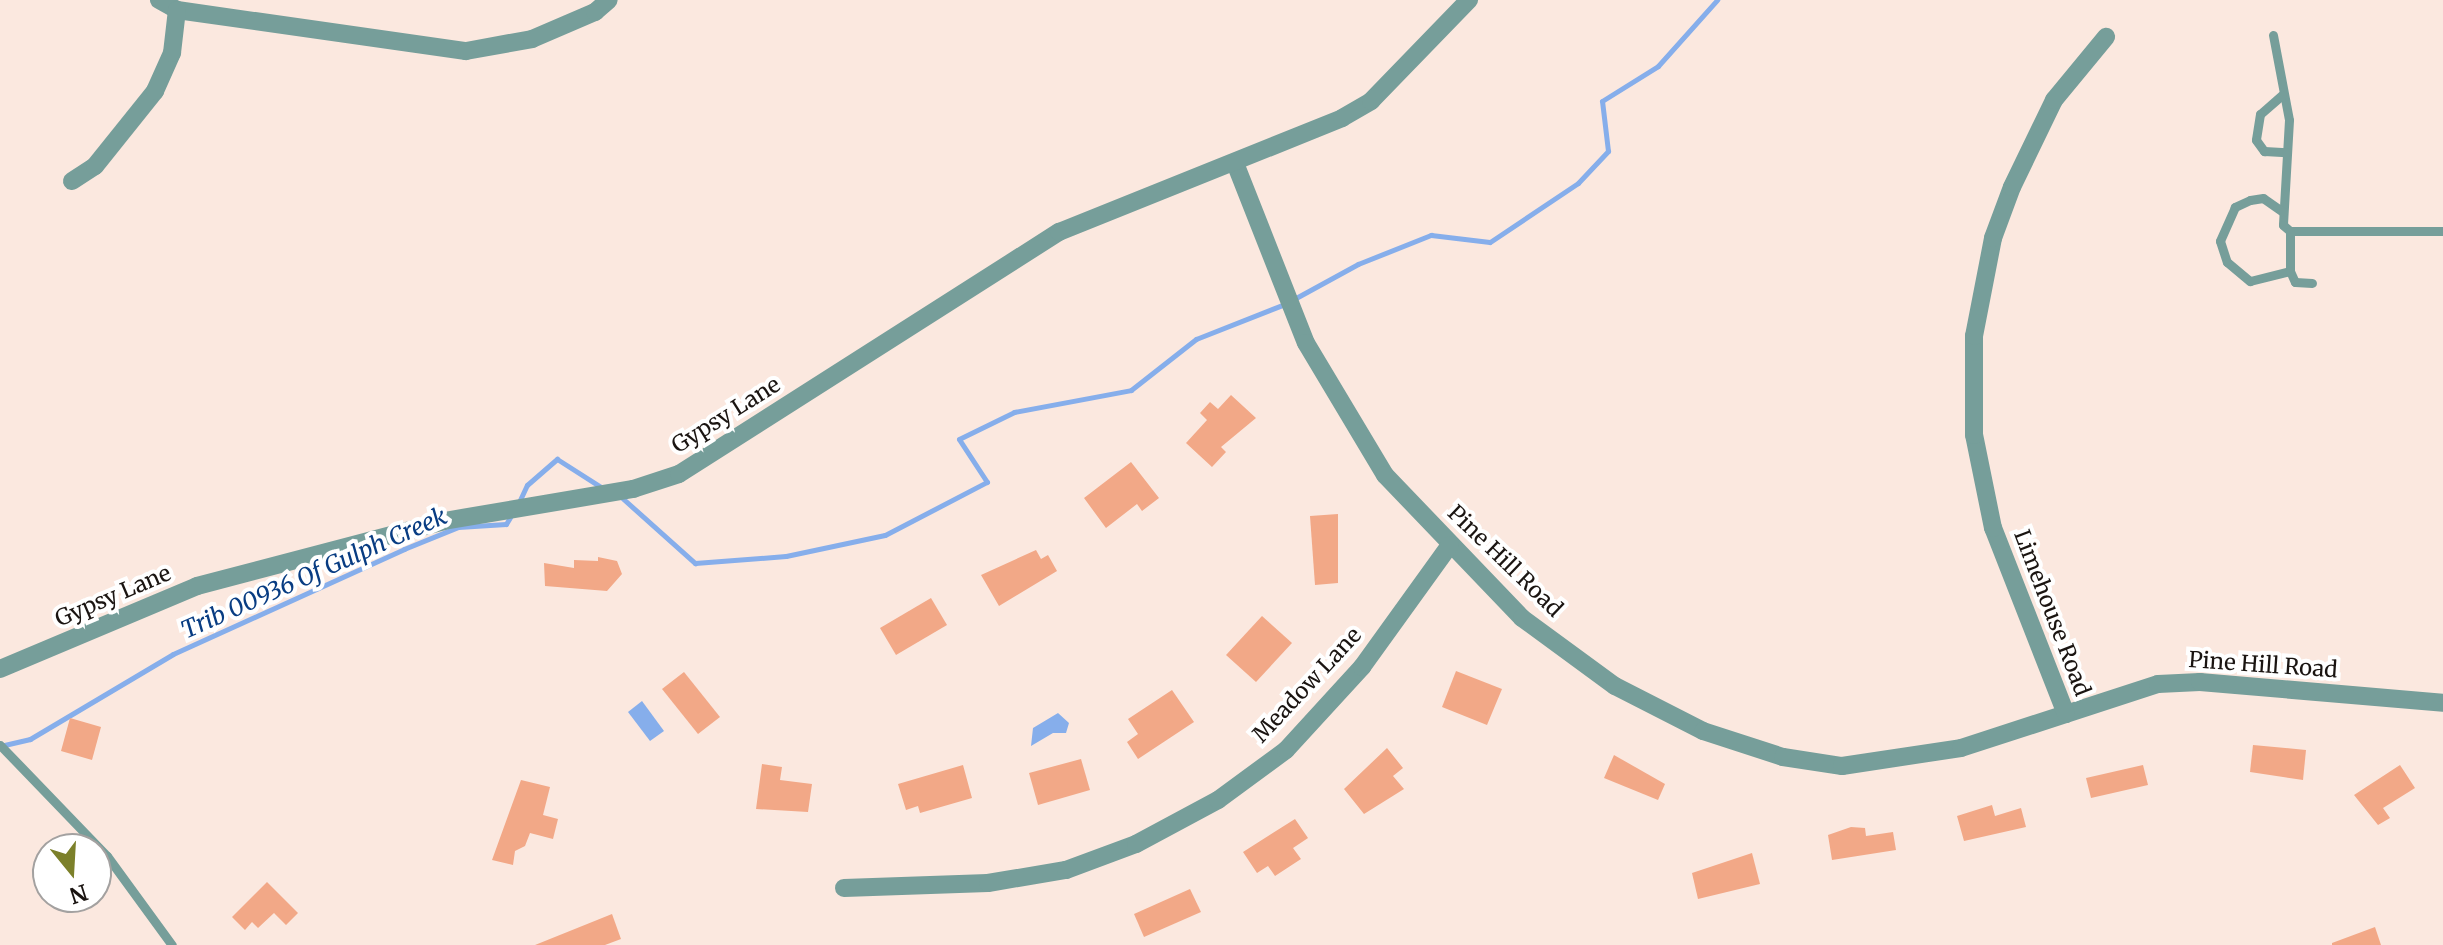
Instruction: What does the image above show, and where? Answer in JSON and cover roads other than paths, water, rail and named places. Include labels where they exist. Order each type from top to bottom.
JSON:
[{"type":"street","points":[[159,0],[177,10],[466,51],[532,39],[595,12],[609,0]]},
{"type":"street","name":"Gypsy Lane","points":[[0,669],[197,586],[444,521],[633,489],[679,474],[1059,232],[1143,194],[1235,163],[1342,118],[1399,76],[1469,0]]},
{"type":"street","points":[[72,181],[95,166],[155,91],[172,53],[177,10]]},
{"type":"street","name":"Limehouse Road","points":[[2066,714],[1993,528],[1974,435],[1974,336],[1993,238],[2012,187],[2054,100],[2106,37]]},
{"type":"street","name":"Pine Hill Road","points":[[1235,163],[1306,343],[1385,475],[1522,618],[1615,686],[1703,731],[1783,757],[1842,766],[1961,748],[2158,684],[2200,682],[2443,703]]},
{"type":"street","name":"Meadow Lane","points":[[844,888],[988,883],[1066,870],[1136,844],[1218,800],[1286,750],[1362,667],[1450,545]]},
{"type":"lane","points":[[2273,35],[2283,67],[2282,95],[2289,120],[2283,225],[2290,231],[2443,231]]},
{"type":"lane","points":[[2282,95],[2260,114],[2256,140],[2264,151],[2286,152]]},
{"type":"lane","points":[[2283,212],[2263,198],[2235,207],[2225,223],[2221,253],[2250,281],[2290,271]]},
{"type":"lane","points":[[2290,231],[2290,271],[2295,282],[2312,283]]},
{"type":"lane","points":[[0,745],[107,856],[172,945]]},
{"type":"water","points":[[642,701],[664,731],[650,741],[628,712]]},
{"type":"water","points":[[1058,713],[1069,723],[1066,733],[1053,733],[1031,746],[1033,728]]},
{"type":"waterway","name":"Trib 00936 Of Gulph Creek","points":[[1294,299],[1358,264],[1431,235],[1490,242],[1578,183],[1608,151],[1602,101],[1658,66],[1717,0]]},
{"type":"waterway","name":"Trib 00936 Of Gulph Creek","points":[[620,496],[695,563],[786,556],[885,535],[987,482],[959,439],[1014,412],[1131,390],[1196,339],[1285,304]]},
{"type":"waterway","name":"Trib 00936 Of Gulph Creek","points":[[519,502],[527,485],[557,459],[604,489]]},
{"type":"waterway","name":"Trib 00936 Of Gulph Creek","points":[[0,746],[30,739],[173,654],[404,549],[458,527],[506,524],[512,514]]}]
